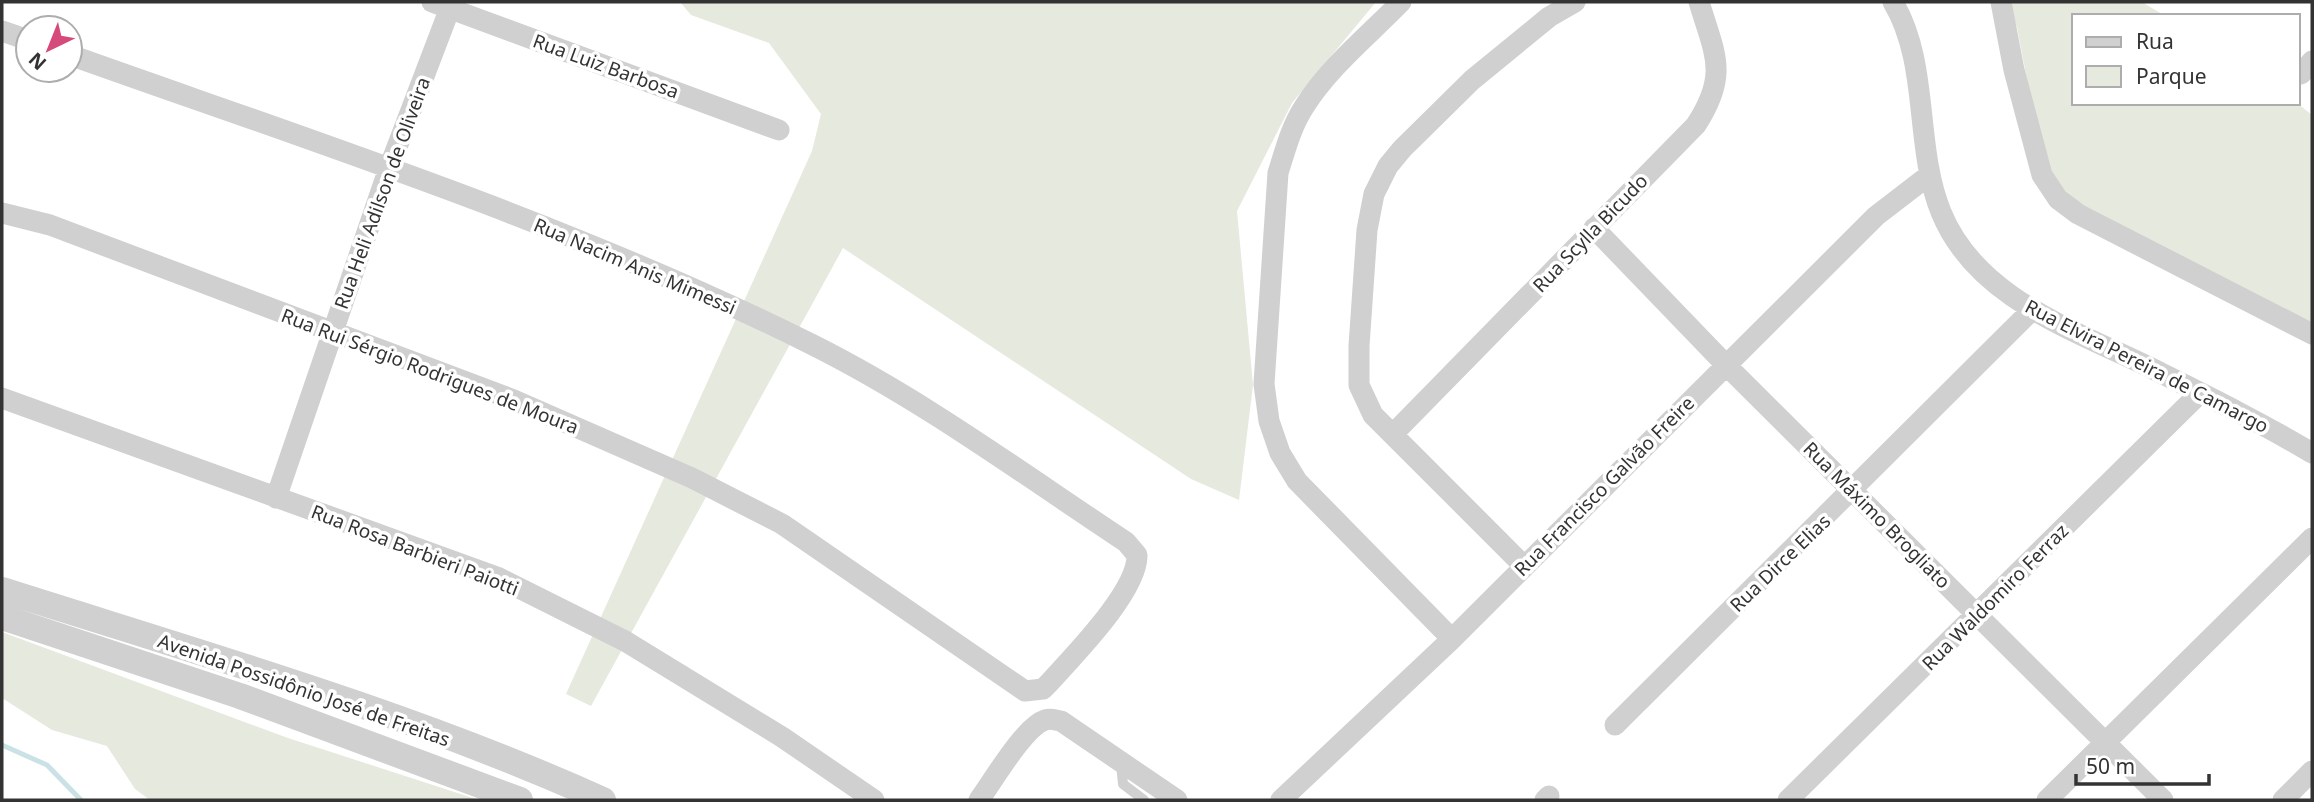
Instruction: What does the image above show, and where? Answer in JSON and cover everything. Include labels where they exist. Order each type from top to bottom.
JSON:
[{"type":"street","points":[[1401,2],[1325,80],[1304,108],[1288,142],[1278,173],[1264,384],[1269,421],[1280,453],[1297,481],[1452,639]]},
{"type":"street","points":[[1523,565],[1373,415],[1359,385],[1365,257],[1374,194],[1388,166],[1402,149],[1472,80],[1549,17],[1575,2]]},
{"type":"street","name":"Rua Scylla Bicudo","points":[[1393,434],[1696,125],[1710,103],[1717,79],[1716,61],[1699,2]]},
{"type":"street","name":"Rua Elvira Pereira de Camargo","points":[[1893,2],[1912,54],[1928,176],[1941,214],[1962,249],[2032,310],[2200,393],[2312,453]]},
{"type":"street","points":[[2001,2],[2014,70],[2042,175],[2058,198],[2078,214],[2312,334]]},
{"type":"street","name":"Rua Luiz Barbosa","points":[[441,5],[779,130]]},
{"type":"street","name":"Rua Heli Adilson de Oliveira","points":[[276,498],[390,168],[441,5]]},
{"type":"street","name":"Rua Nacim Anis Mimessi","points":[[84,60],[390,168],[618,254],[813,345],[882,382],[1126,542],[1137,555],[1133,576],[1106,617],[1043,689],[1025,691],[1015,683]]},
{"type":"street","name":"Rua Francisco Galvão Freire","points":[[1281,800],[1452,639],[1523,565],[1875,216],[1928,176]]},
{"type":"street","name":"Rua Rui Sérgio Rodrigues de Moura","points":[[2,214],[50,225],[514,400],[692,478],[782,524],[1015,683]]},
{"type":"street","name":"Rua Máximo Brogliato","points":[[1594,228],[1726,365],[2163,800]]},
{"type":"street","name":"Rua Dirce Elias","points":[[1615,724],[1853,491],[2032,310]]},
{"type":"street","name":"Rua Waldomiro Ferraz","points":[[1788,800],[2200,393]]},
{"type":"street","name":"Rua Rosa Barbieri Paiotti","points":[[2,398],[129,441],[276,498],[497,577],[614,635],[782,737],[874,800]]},
{"type":"street","points":[[2047,800],[2312,538]]},
{"type":"street","name":"Avenida Possidônio José de Freitas","points":[[2,590],[254,670],[533,768],[603,800]]},
{"type":"street","name":"Avenida Possidônio José de Freitas","points":[[2,617],[240,696],[520,800]]},
{"type":"street","points":[[979,800],[1030,730],[1043,720],[1061,721],[1177,800]]},
{"type":"street","points":[[2283,800],[2312,771]]},
{"type":"lane","points":[[1121,764],[1123,784],[1144,800]]},
{"type":"green space","points":[[680,2],[1376,2],[1292,103],[1237,211],[1253,385],[1239,500],[1191,479],[843,248],[591,706],[566,694],[812,151],[821,114],[769,43],[691,15]]},
{"type":"green space","points":[[2007,2],[2142,2],[2162,14],[2072,14],[2072,105],[2300,105],[2312,115],[2312,325],[2064,196],[2042,159],[2017,27]]},
{"type":"green space","points":[[2,632],[288,738],[479,800],[150,800],[135,789],[107,746],[52,730],[2,698]]},
{"type":"waterway","points":[[2,745],[47,765],[81,800]]}]
